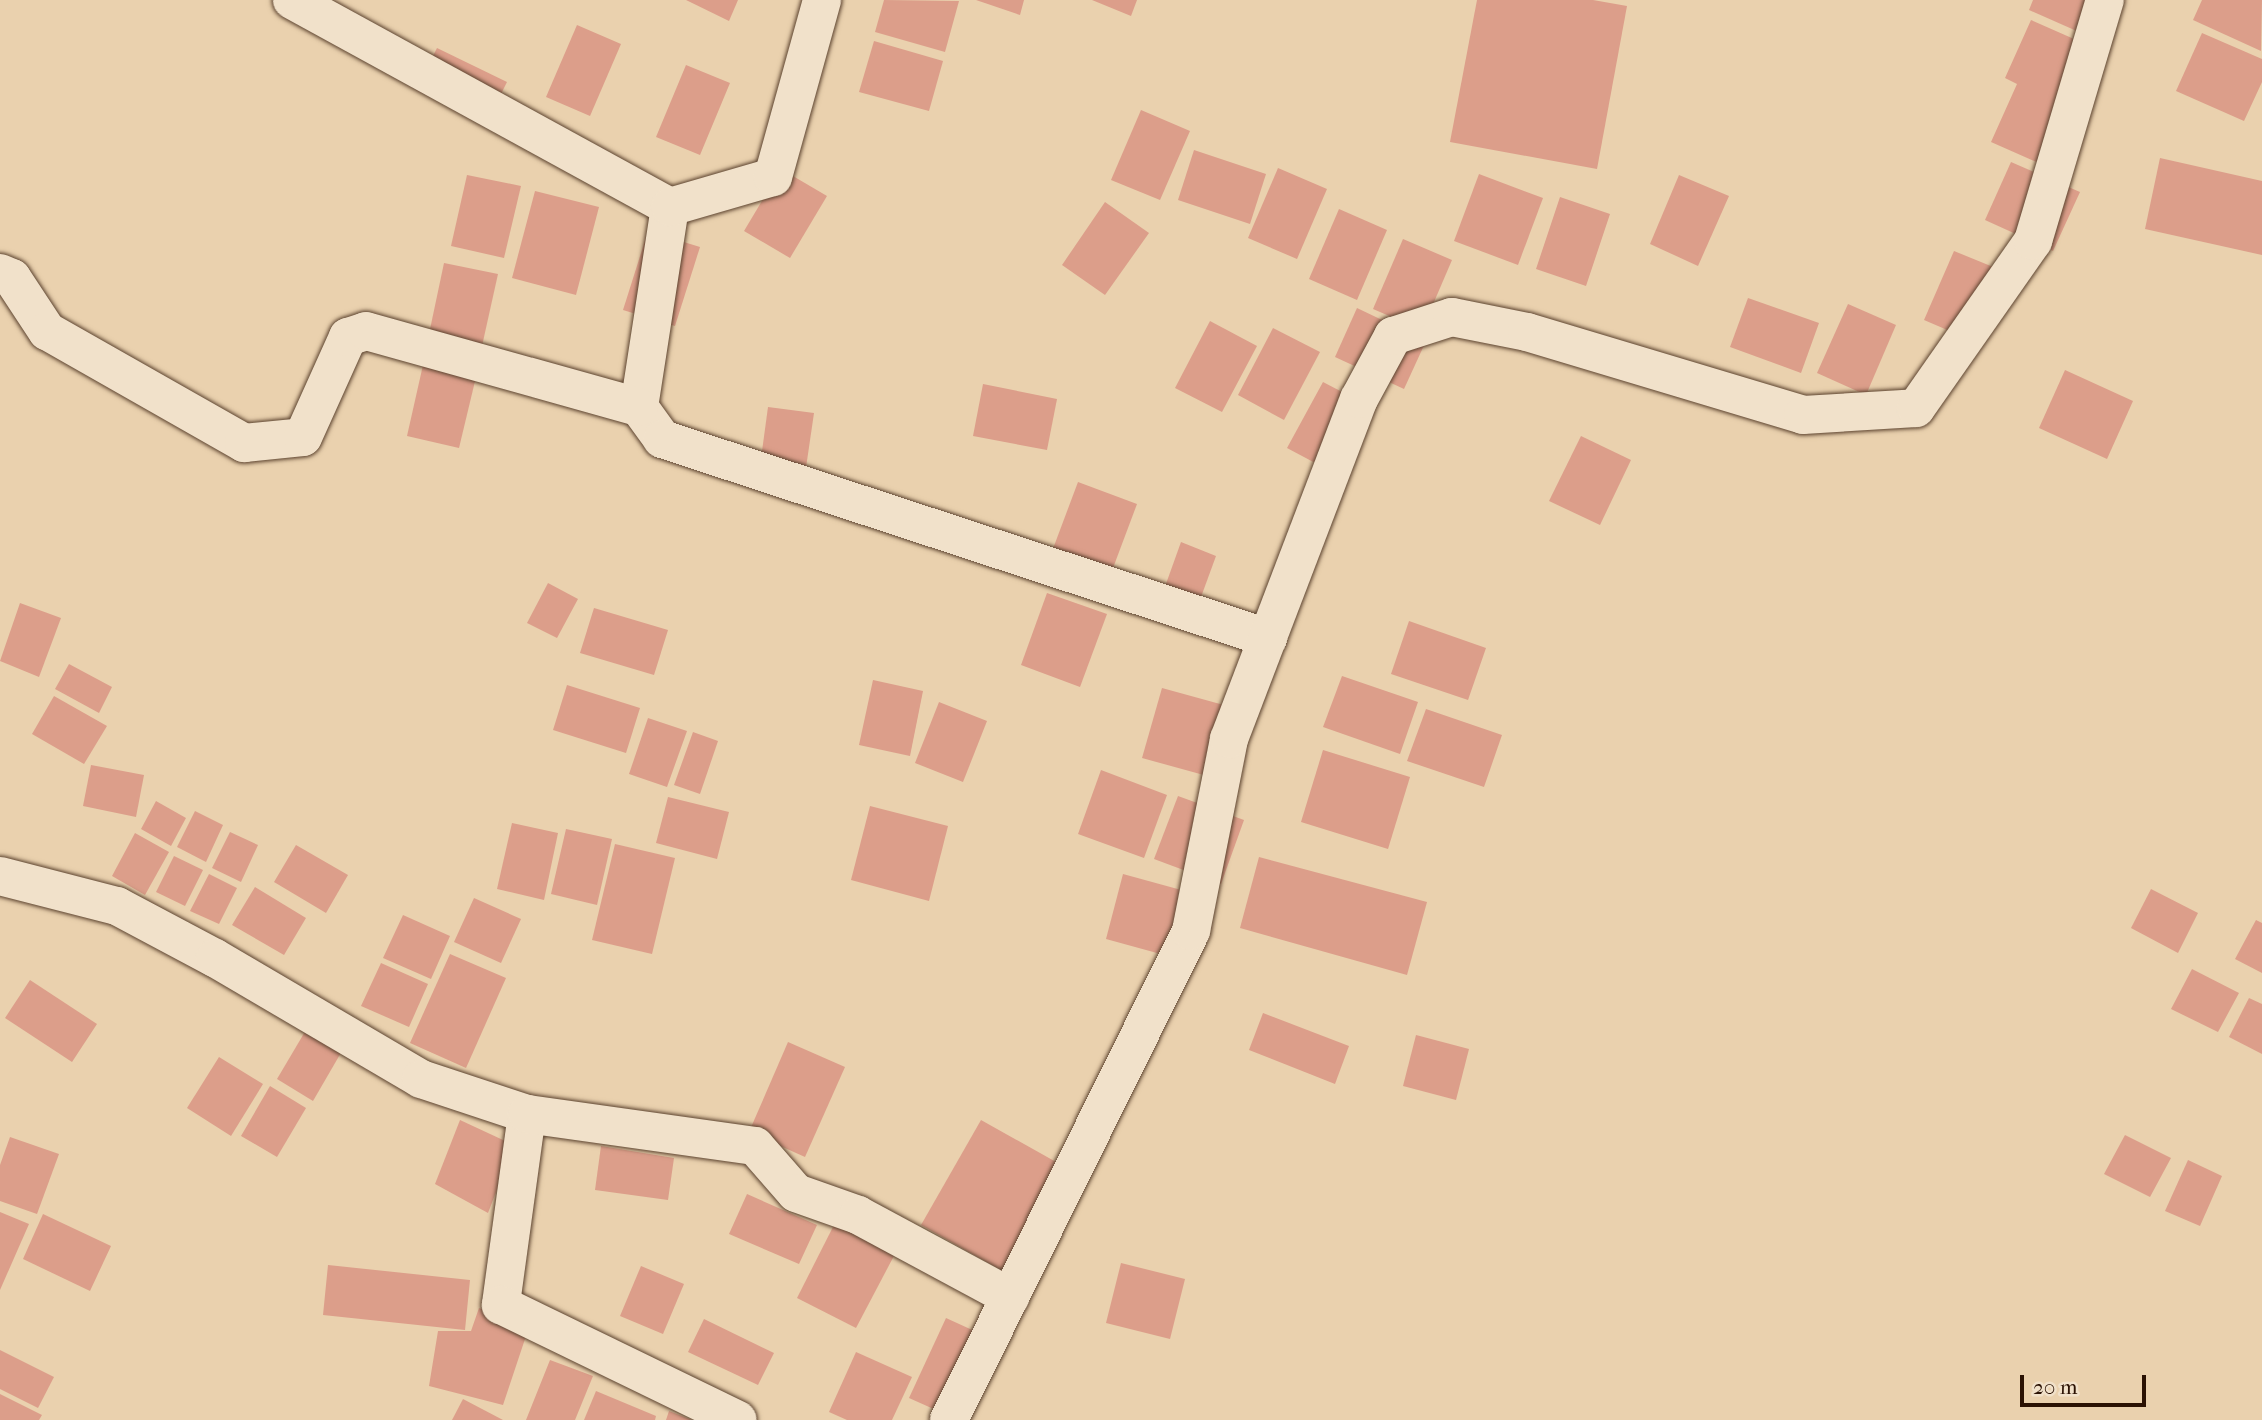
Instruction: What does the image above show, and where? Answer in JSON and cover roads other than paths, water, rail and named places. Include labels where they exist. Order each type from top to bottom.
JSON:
[{"type":"street","points":[[292,0],[670,207],[773,177],[821,0]]},
{"type":"street","points":[[949,1420],[1191,930],[1228,739],[1359,399],[1393,336],[1452,317],[1527,332],[1803,415],[1916,408],[2033,241],[2105,0]]},
{"type":"street","points":[[639,407],[670,207]]},
{"type":"street","points":[[0,273],[12,278],[47,331],[244,443],[303,436],[348,337],[366,331],[639,407],[662,439],[1268,638]]},
{"type":"street","points":[[0,876],[117,906],[215,958],[421,1079],[527,1114],[755,1146],[796,1194],[858,1215],[1010,1297]]},
{"type":"street","points":[[527,1114],[501,1305],[738,1420]]}]
